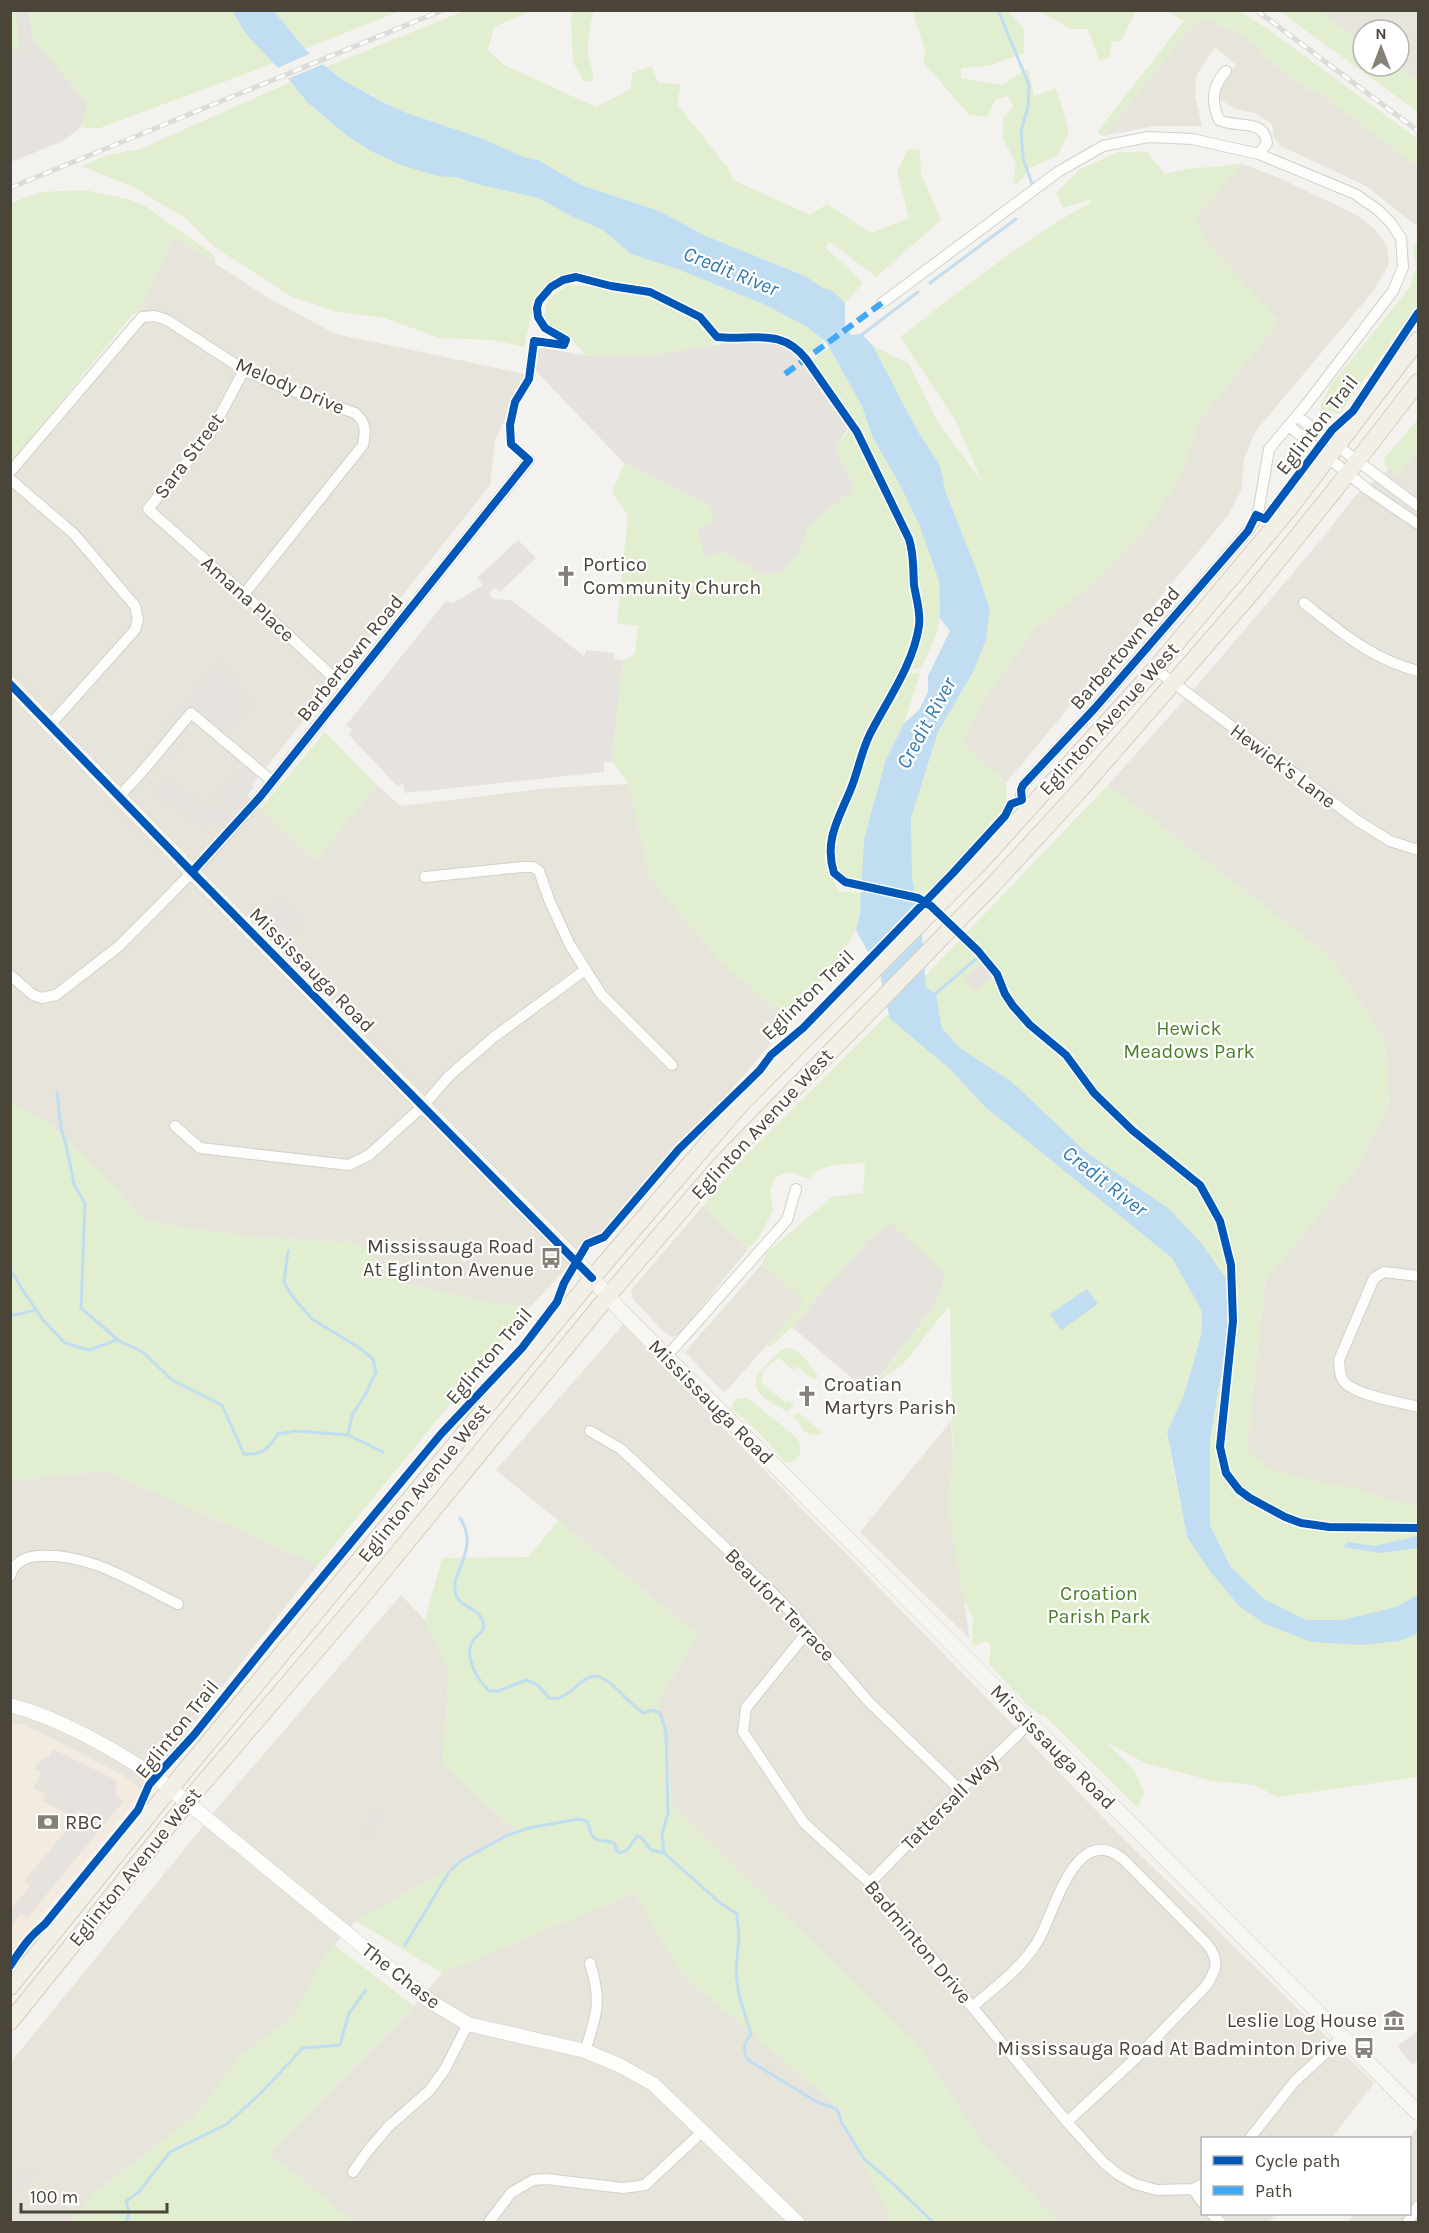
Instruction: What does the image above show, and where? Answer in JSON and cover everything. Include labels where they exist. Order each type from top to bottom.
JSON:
[{"type":"main road","name":"Eglinton Avenue West","points":[[10,1987],[170,1789],[592,1278],[742,1103],[978,865],[1155,669],[1252,555],[1334,453],[1419,340]]},
{"type":"main road","name":"Eglinton Avenue West","points":[[10,2022],[187,1803],[362,1597],[608,1296],[720,1165],[992,886],[1174,684],[1281,558],[1419,382]]},
{"type":"main road","name":"Mississauga Road","points":[[10,684],[592,1278],[666,1357],[1419,2113]]},
{"type":"street","points":[[1226,71],[1217,81],[1213,95],[1214,109],[1219,120],[1230,125],[1257,126],[1262,130],[1266,135],[1267,143],[1259,154]]},
{"type":"street","name":"Barbertown Road","points":[[882,303],[1058,172],[1103,146],[1148,137],[1192,139],[1259,154],[1320,178],[1355,194],[1371,205],[1391,223],[1401,238],[1403,267],[1393,291],[1269,449],[1259,508],[1254,522],[1095,708],[1023,785],[1021,795],[1026,813]]},
{"type":"street","name":"Melody Drive","points":[[10,472],[142,317],[155,316],[167,320],[244,370],[282,387],[355,413],[362,419],[364,426],[363,445],[244,594]]},
{"type":"street","name":"Sara Street","points":[[148,509],[210,434],[244,370]]},
{"type":"street","points":[[1297,416],[1396,510],[1419,524]]},
{"type":"street","points":[[1289,426],[1419,506]]},
{"type":"street","name":"Barbertown Road","points":[[10,975],[33,995],[42,998],[56,995],[118,947],[230,831],[529,460]]},
{"type":"street","points":[[10,479],[74,534],[135,606],[138,619],[135,630],[50,725]]},
{"type":"street","name":"Amana Place","points":[[148,509],[346,689]]},
{"type":"street","points":[[1304,603],[1356,645],[1398,666],[1419,671]]},
{"type":"street","name":"Hewick's Lane","points":[[1155,669],[1358,821],[1390,842],[1419,850]]},
{"type":"street","points":[[119,796],[147,768],[155,755],[191,713],[272,781]]},
{"type":"street","points":[[425,877],[533,867],[539,872],[550,903],[570,945],[601,994],[672,1065]]},
{"type":"street","points":[[175,1126],[200,1148],[349,1165],[369,1155],[423,1106],[449,1076],[494,1037],[585,970]]},
{"type":"street","points":[[666,1357],[787,1220],[796,1189]]},
{"type":"street","points":[[1419,1276],[1384,1272],[1374,1278],[1339,1360],[1340,1375],[1344,1382],[1356,1390],[1419,1407]]},
{"type":"street","name":"Beaufort Terrace","points":[[590,1431],[621,1449],[764,1584],[869,1702],[960,1790]]},
{"type":"street","points":[[10,1576],[12,1569],[22,1559],[59,1555],[72,1557],[88,1562],[178,1604]]},
{"type":"street","name":"Badminton Drive","points":[[808,1631],[746,1708],[743,1719],[743,1732],[804,1822],[870,1882],[1067,2122],[1104,2163],[1135,2184],[1157,2190],[1198,2187]]},
{"type":"street","name":"The Chase","points":[[10,1705],[47,1717],[128,1759],[170,1789],[410,1986],[431,2002],[468,2024],[585,2051],[619,2065],[653,2084],[797,2223]]},
{"type":"street","name":"Tattersall Way","points":[[870,1882],[960,1790],[1030,1723]]},
{"type":"street","points":[[972,2007],[1023,1962],[1041,1936],[1060,1888],[1073,1868],[1095,1850],[1114,1852],[1123,1859],[1207,1944],[1214,1954],[1216,1964],[1215,1972],[1206,1986],[1137,2057],[1067,2122]]},
{"type":"street","points":[[585,2051],[597,2015],[597,1986],[590,1963]]},
{"type":"street","points":[[353,2172],[388,2127],[430,2090],[445,2069],[468,2024]]},
{"type":"street","points":[[1252,2137],[1295,2081],[1342,2038]]},
{"type":"street","points":[[489,2223],[511,2193],[533,2180],[546,2179],[623,2188],[645,2185],[703,2131]]},
{"type":"street","points":[[1408,2223],[1419,2206]]},
{"type":"shaded area","points":[[11,11],[29,11],[33,39],[88,104],[81,127],[63,141],[11,162]]},
{"type":"shaded area","points":[[1317,11],[1418,11],[1418,81],[1411,76],[1411,18],[1351,18],[1351,35]]},
{"type":"shaded area","points":[[1195,21],[1213,21],[1227,30],[1232,27],[1260,48],[1263,56],[1311,92],[1320,92],[1418,167],[1418,227],[1366,186],[1281,146],[1274,138],[1272,124],[1255,113],[1235,109],[1219,99],[1219,82],[1236,65],[1215,47],[1196,76],[1195,97],[1202,126],[1154,126],[1103,136]]},
{"type":"shaded area","points":[[11,48],[45,60],[78,97],[55,112],[11,133]]},
{"type":"shaded area","points":[[1242,164],[1279,178],[1355,214],[1375,229],[1387,246],[1389,264],[1374,290],[1255,432],[1244,459],[1241,491],[1227,517],[1006,783],[962,744],[978,708],[1032,632],[1131,533],[1183,469],[1198,422],[1279,321],[1189,224]]},
{"type":"shaded area","points":[[173,236],[270,299],[336,334],[525,374],[495,441],[490,485],[245,794],[315,860],[377,785],[401,806],[548,788],[629,784],[650,878],[723,964],[790,1021],[691,1137],[530,1307],[490,1303],[403,1283],[357,1243],[250,1237],[144,1221],[110,1182],[51,1125],[11,1102],[11,474],[132,327]]},
{"type":"shaded area","points":[[766,337],[800,357],[848,429],[835,449],[854,485],[851,492],[809,525],[800,552],[786,569],[764,575],[722,552],[705,558],[697,528],[711,507],[624,463],[534,369],[539,347],[587,356],[651,355]]},
{"type":"shaded area","points":[[1418,449],[1418,1509],[1244,1477],[1265,1281],[1355,1170],[1390,1101],[1384,1039],[1330,957],[1108,785],[1199,683],[1321,540],[1354,497],[1389,469],[1398,476]]},
{"type":"shaded area","points":[[518,540],[536,558],[500,592],[495,588],[491,590],[490,594],[493,599],[511,600],[584,656],[586,650],[614,653],[614,659],[623,660],[612,762],[604,762],[604,772],[405,793],[403,782],[398,787],[349,735],[352,730],[346,725],[446,601],[453,603],[483,585],[477,578]]},
{"type":"shaded area","points":[[220,661],[236,681],[235,683],[246,688],[248,698],[253,703],[226,735],[263,767],[249,782],[254,787],[220,829],[209,822],[203,828],[155,793],[160,785],[170,781],[203,806],[214,807],[216,804],[212,799],[242,765],[248,767],[240,761],[236,764],[223,753],[226,749],[191,722],[175,740],[181,746],[165,762],[154,751],[171,730],[165,725]]},
{"type":"shaded area","points":[[275,901],[281,905],[285,901],[301,917],[297,925],[302,931],[294,938],[286,927],[283,928],[274,921],[273,913],[267,910]]},
{"type":"shaded area","points":[[984,962],[995,976],[975,991],[964,978]]},
{"type":"shaded area","points":[[703,1206],[748,1249],[679,1335],[671,1337],[633,1299],[631,1290]]},
{"type":"shaded area","points":[[891,1223],[945,1274],[939,1295],[931,1310],[868,1392],[792,1327],[868,1240]]},
{"type":"shaded area","points":[[762,1264],[805,1301],[723,1392],[685,1352]]},
{"type":"shaded area","points":[[623,1325],[1124,1839],[1374,2083],[1333,2137],[1201,2137],[1201,2215],[1275,2215],[1269,2222],[1058,2222],[983,2144],[919,2046],[673,1807],[658,1701],[698,1635],[496,1470]]},
{"type":"shaded area","points":[[951,1421],[953,1460],[948,1503],[970,1639],[860,1532]]},
{"type":"shaded area","points":[[107,1471],[318,1565],[147,1783],[140,1795],[137,1786],[124,1776],[47,1736],[23,1725],[11,1723],[11,1482]]},
{"type":"shaded area","points":[[401,1595],[425,1620],[449,1670],[443,1764],[516,1832],[356,1921],[326,1955],[293,2017],[241,2055],[195,2116],[93,2194],[70,2222],[11,2222],[11,2062],[230,1793]]},
{"type":"shaded area","points":[[11,1723],[23,1725],[47,1736],[124,1776],[137,1786],[140,1795],[11,1953]]},
{"type":"shaded area","points":[[53,1749],[118,1781],[115,1793],[123,1802],[28,1917],[21,1913],[11,1926],[11,1909],[30,1886],[24,1881],[75,1820],[81,1824],[83,1821],[83,1814],[78,1810],[74,1817],[42,1801],[45,1794],[33,1788],[41,1772],[34,1769],[38,1762],[49,1756]]},
{"type":"shaded area","points":[[378,1810],[385,1815],[368,1836],[361,1830]]},
{"type":"shaded area","points":[[634,1893],[682,1974],[834,2103],[893,2222],[353,2222],[269,2153],[407,2014],[442,1973]]},
{"type":"shaded area","points":[[1418,2031],[1418,2060],[1412,2065],[1397,2046]]},
{"type":"shaded area","points":[[1418,2126],[1418,2222],[1348,2222],[1353,2215],[1411,2215],[1410,2137]]},
{"type":"shaded area","points":[[27,2166],[34,2172],[11,2200],[11,2185]]},
{"type":"green space","points":[[11,10],[16,11],[19,51],[11,48]]},
{"type":"green space","points":[[1136,10],[1121,41],[1112,42],[1109,58],[1099,60],[1088,29],[1071,29],[1039,11]]},
{"type":"green space","points":[[29,11],[232,11],[246,34],[274,63],[97,129],[81,127],[88,104],[33,39]]},
{"type":"green space","points":[[274,11],[400,11],[305,49]]},
{"type":"green space","points":[[464,11],[531,11],[494,27],[488,50],[504,65],[596,107],[631,89],[632,73],[652,66],[658,83],[681,84],[677,104],[728,168],[733,180],[810,215],[827,204],[871,233],[909,218],[897,172],[908,149],[920,150],[921,174],[941,220],[876,277],[830,242],[825,247],[863,283],[845,303],[833,291],[823,288],[805,276],[706,236],[659,211],[581,185],[538,160],[523,157],[481,138],[404,112],[343,80],[326,67]]},
{"type":"green space","points":[[573,11],[594,11],[588,47],[594,81],[584,82],[573,62],[571,17]]},
{"type":"green space","points":[[912,11],[1008,11],[1024,29],[1024,53],[988,66],[961,68],[961,78],[1002,85],[1028,68],[1034,96],[1056,88],[1069,131],[1058,155],[1030,168],[1018,184],[1013,183],[1016,163],[1003,139],[1003,118],[1013,107],[1008,96],[996,99],[987,117],[969,115],[924,63],[925,50]]},
{"type":"green space","points":[[1168,11],[1239,11],[1265,27],[1418,139],[1418,167],[1320,92],[1311,92],[1263,56],[1260,48],[1232,27],[1228,30],[1213,21],[1194,22],[1103,136],[1097,132],[1184,21]]},
{"type":"green space","points":[[1279,11],[1317,11],[1351,35],[1351,63]]},
{"type":"green space","points":[[1411,76],[1418,81],[1418,112],[1371,78]]},
{"type":"green space","points":[[291,82],[307,102],[346,135],[438,176],[459,178],[539,198],[603,230],[631,254],[677,269],[761,303],[806,326],[824,340],[807,354],[780,337],[767,334],[726,336],[718,334],[703,315],[642,286],[613,284],[578,274],[552,280],[535,298],[524,347],[493,340],[440,338],[384,318],[338,312],[292,297],[213,246],[185,218],[135,188],[82,166],[107,155],[140,149]]},
{"type":"green space","points":[[1118,152],[1147,152],[1165,174],[1187,169],[1242,164],[1196,217],[1204,240],[1279,321],[1198,422],[1183,469],[1169,495],[1147,527],[1098,579],[1032,632],[978,708],[962,744],[1006,783],[1007,810],[918,905],[912,878],[911,818],[938,732],[973,672],[986,640],[989,610],[977,571],[945,490],[940,465],[917,430],[873,346],[908,363],[939,424],[982,482],[956,421],[900,337],[1017,248],[1092,202],[1088,200],[1063,208],[1056,193],[1079,170]]},
{"type":"green space","points":[[85,190],[128,199],[145,206],[214,255],[216,264],[173,236],[139,311],[132,315],[11,463],[11,203],[40,192]]},
{"type":"green space","points":[[1418,242],[1418,306],[1339,414],[1319,409],[1330,386],[1410,287],[1416,268],[1413,248]]},
{"type":"green space","points":[[569,285],[641,294],[703,323],[715,345],[652,355],[587,356],[568,337],[551,328],[544,318],[547,300]]},
{"type":"green space","points":[[829,348],[862,406],[872,436],[919,524],[939,581],[940,618],[925,661],[919,669],[911,669],[923,621],[916,564],[911,538],[909,538],[915,625],[905,663],[863,739],[854,772],[828,836],[824,858],[838,891],[862,893],[856,930],[843,952],[790,1021],[723,964],[650,878],[629,784],[612,762],[623,660],[635,654],[638,626],[617,623],[628,515],[612,493],[624,463],[711,507],[714,523],[697,528],[705,558],[722,552],[764,575],[786,569],[800,552],[809,525],[851,492],[854,485],[835,449],[848,431],[849,420],[815,368],[813,361]]},
{"type":"green space","points":[[1418,419],[1418,449],[1398,476],[1386,467],[1383,460]]},
{"type":"green space","points":[[909,673],[920,674],[904,723],[886,759],[864,839],[862,883],[840,877],[833,861],[835,838],[859,780],[868,745],[887,705],[902,680]]},
{"type":"green space","points":[[325,732],[377,785],[315,860],[260,809]]},
{"type":"green space","points":[[1108,785],[1330,957],[1384,1039],[1390,1101],[1355,1170],[1265,1281],[1247,1450],[1272,1469],[1300,1478],[1357,1488],[1389,1500],[1418,1506],[1418,1777],[1277,1797],[1255,1785],[1213,1781],[1145,1763],[1106,1742],[1135,1771],[1144,1793],[1138,1808],[1043,1714],[1040,1715],[1028,1706],[989,1664],[991,1645],[985,1641],[974,1646],[972,1642],[973,1616],[963,1599],[948,1503],[953,1460],[950,1305],[903,1364],[876,1383],[931,1310],[868,1240],[792,1327],[770,1347],[766,1346],[804,1301],[762,1264],[767,1252],[832,1197],[863,1193],[865,1163],[843,1164],[820,1169],[809,1178],[792,1173],[775,1177],[770,1192],[773,1210],[759,1238],[748,1249],[703,1206],[739,1162],[889,1013],[890,1019],[950,1069],[984,1106],[1172,1258],[1202,1311],[1202,1332],[1184,1395],[1167,1432],[1187,1537],[1209,1570],[1239,1606],[1281,1609],[1264,1599],[1231,1567],[1210,1525],[1210,1439],[1229,1327],[1112,1171],[1086,1153],[1011,1081],[961,1049],[942,1028],[938,1006],[926,987],[924,977]]},
{"type":"green space","points":[[11,1102],[51,1125],[110,1182],[144,1221],[250,1237],[357,1243],[403,1283],[490,1303],[530,1307],[318,1565],[107,1471],[11,1482]]},
{"type":"green space","points":[[786,1348],[801,1354],[818,1375],[814,1380],[797,1366],[793,1370],[779,1358],[762,1371],[764,1374],[761,1382],[786,1403],[789,1400],[794,1405],[787,1412],[760,1394],[756,1383],[758,1376],[764,1367],[776,1354]]},
{"type":"green space","points":[[739,1398],[748,1398],[798,1439],[800,1452],[794,1461],[785,1463],[760,1434],[731,1409],[733,1402]]},
{"type":"green space","points":[[798,1412],[823,1433],[816,1435],[804,1432],[798,1421],[793,1418]]},
{"type":"green space","points":[[558,1521],[698,1635],[658,1701],[673,1807],[919,2046],[983,2144],[1058,2222],[893,2222],[834,2103],[682,1974],[634,1893],[442,1973],[356,1921],[516,1832],[443,1764],[449,1670],[425,1620],[442,1558],[528,1557]]},
{"type":"green space","points":[[334,1945],[414,2006],[269,2153],[353,2222],[70,2222],[93,2194],[195,2116],[241,2055],[293,2017],[326,1955]]},
{"type":"water","name":"Credit River","points":[[232,11],[274,11],[305,49],[321,63],[343,80],[381,101],[404,112],[481,138],[523,157],[538,160],[581,185],[659,211],[706,236],[805,276],[823,288],[833,291],[845,303],[845,326],[851,335],[862,334],[873,346],[917,430],[940,465],[945,490],[990,610],[986,640],[973,672],[938,732],[911,818],[912,878],[921,921],[926,987],[936,994],[942,1028],[961,1049],[1011,1081],[1087,1153],[1168,1208],[1202,1244],[1226,1279],[1229,1327],[1210,1439],[1210,1525],[1231,1567],[1264,1599],[1306,1620],[1343,1620],[1396,1607],[1418,1595],[1418,1633],[1400,1641],[1361,1645],[1312,1642],[1265,1624],[1239,1606],[1209,1570],[1187,1537],[1167,1432],[1184,1395],[1202,1332],[1202,1311],[1172,1258],[984,1106],[950,1069],[890,1019],[880,974],[856,930],[860,911],[864,839],[886,759],[904,723],[919,710],[928,692],[928,676],[950,631],[940,618],[939,581],[919,524],[872,436],[862,406],[826,342],[806,326],[761,303],[677,269],[631,254],[603,230],[539,198],[459,178],[438,176],[401,165],[371,151],[346,135],[307,102],[246,34]]},
{"type":"water","points":[[1087,1289],[1098,1304],[1061,1330],[1050,1314]]},
{"type":"water","points":[[1418,1536],[1418,1548],[1381,1553],[1343,1547],[1348,1542],[1374,1546]]},
{"type":"pier","points":[[314,52],[326,63],[285,80],[275,69]]},
{"type":"waterway","points":[[998,10],[1029,85],[1028,107],[1021,131],[1023,158],[1032,184]]},
{"type":"waterway","points":[[930,283],[1016,219]]},
{"type":"waterway","points":[[860,336],[918,292]]},
{"type":"waterway","points":[[934,995],[976,959]]},
{"type":"waterway","points":[[57,1092],[61,1128],[74,1184],[85,1204],[81,1308],[117,1339]]},
{"type":"waterway","points":[[288,1251],[284,1282],[292,1296],[312,1319],[358,1347],[373,1359],[376,1372],[352,1415],[348,1435]]},
{"type":"waterway","points":[[10,1269],[43,1320],[65,1343],[89,1350],[117,1340],[143,1352],[172,1380],[222,1405],[244,1454],[261,1452],[268,1448],[278,1434],[297,1431],[348,1435],[383,1452]]},
{"type":"waterway","points":[[10,1316],[36,1310]]},
{"type":"waterway","points":[[460,1518],[466,1530],[467,1542],[455,1584],[455,1592],[461,1603],[477,1612],[483,1622],[482,1631],[470,1647],[473,1668],[480,1681],[489,1691],[498,1691],[526,1680],[538,1685],[549,1698],[557,1698],[565,1696],[586,1679],[597,1676],[609,1682],[644,1713],[653,1710],[660,1713],[666,1732],[668,1813],[662,1835],[664,1853],[719,1902],[737,1914],[739,1937],[736,1972],[739,1995],[751,2034],[745,2047],[748,2060],[817,2102],[837,2109],[842,2123],[864,2159],[933,2222]]},
{"type":"waterway","points":[[405,1945],[449,1872],[462,1860],[506,1836],[528,1828],[579,1819],[587,1821],[594,1838],[615,1844],[616,1850],[620,1853],[628,1849],[637,1836],[641,1837],[651,1850],[664,1853]]},
{"type":"waterway","points":[[126,2222],[129,2213],[126,2201],[139,2192],[170,2152],[227,2124],[261,2093],[303,2048],[340,2045],[349,2013],[366,1990]]},
{"type":"railway","points":[[10,188],[443,10]]},
{"type":"railway","points":[[1256,10],[1418,131]]},
{"type":"marked path","points":[[785,374],[882,303]]},
{"type":"cycle path","points":[[192,872],[260,797],[529,460],[511,444],[510,425],[515,402],[529,379],[534,341],[564,345],[566,340],[545,328],[538,317],[539,301],[551,287],[563,280],[576,277],[611,286],[650,292],[700,317],[717,337],[765,337],[786,343],[806,359],[857,432],[909,539],[919,616],[919,626],[911,654],[899,682],[867,741],[853,784],[837,821],[831,851],[834,873],[845,882],[918,898],[931,906],[978,951],[997,974],[1013,1006],[1030,1025],[1066,1055],[1094,1093],[1132,1130],[1200,1185],[1220,1221],[1231,1265],[1233,1321],[1220,1447],[1226,1473],[1239,1490],[1285,1517],[1301,1523],[1329,1527],[1418,1528]]},
{"type":"cycle path","name":"Eglinton Trail","points":[[10,1966],[25,1944],[45,1924],[138,1810],[149,1785],[194,1735],[441,1434],[522,1348],[557,1302],[564,1283],[587,1244],[604,1237],[679,1149],[760,1070],[771,1055],[803,1028],[953,873],[1005,816],[1011,804],[1022,800],[1023,785],[1095,708],[1248,531],[1256,515],[1265,519],[1332,430],[1353,411],[1418,313]]},
{"type":"cycle path","points":[[10,684],[592,1278]]},
{"type":"place","name":"Portico Community Church","points":[[566,576]]},
{"type":"place","name":"Mississauga Road At Eglinton Avenue","points":[[551,1258]]},
{"type":"place","name":"Croatian Martyrs Parish","points":[[807,1396]]},
{"type":"place","name":"RBC","points":[[48,1822]]},
{"type":"place","name":"Leslie Log House","points":[[1394,2020]]},
{"type":"place","name":"Mississauga Road At Badminton Drive","points":[[1364,2048]]},
{"type":"park label","name":"Hewick Meadows Park","points":[[1189,1040]]},
{"type":"park label","name":"Croation Parish Park","points":[[1099,1604]]}]
